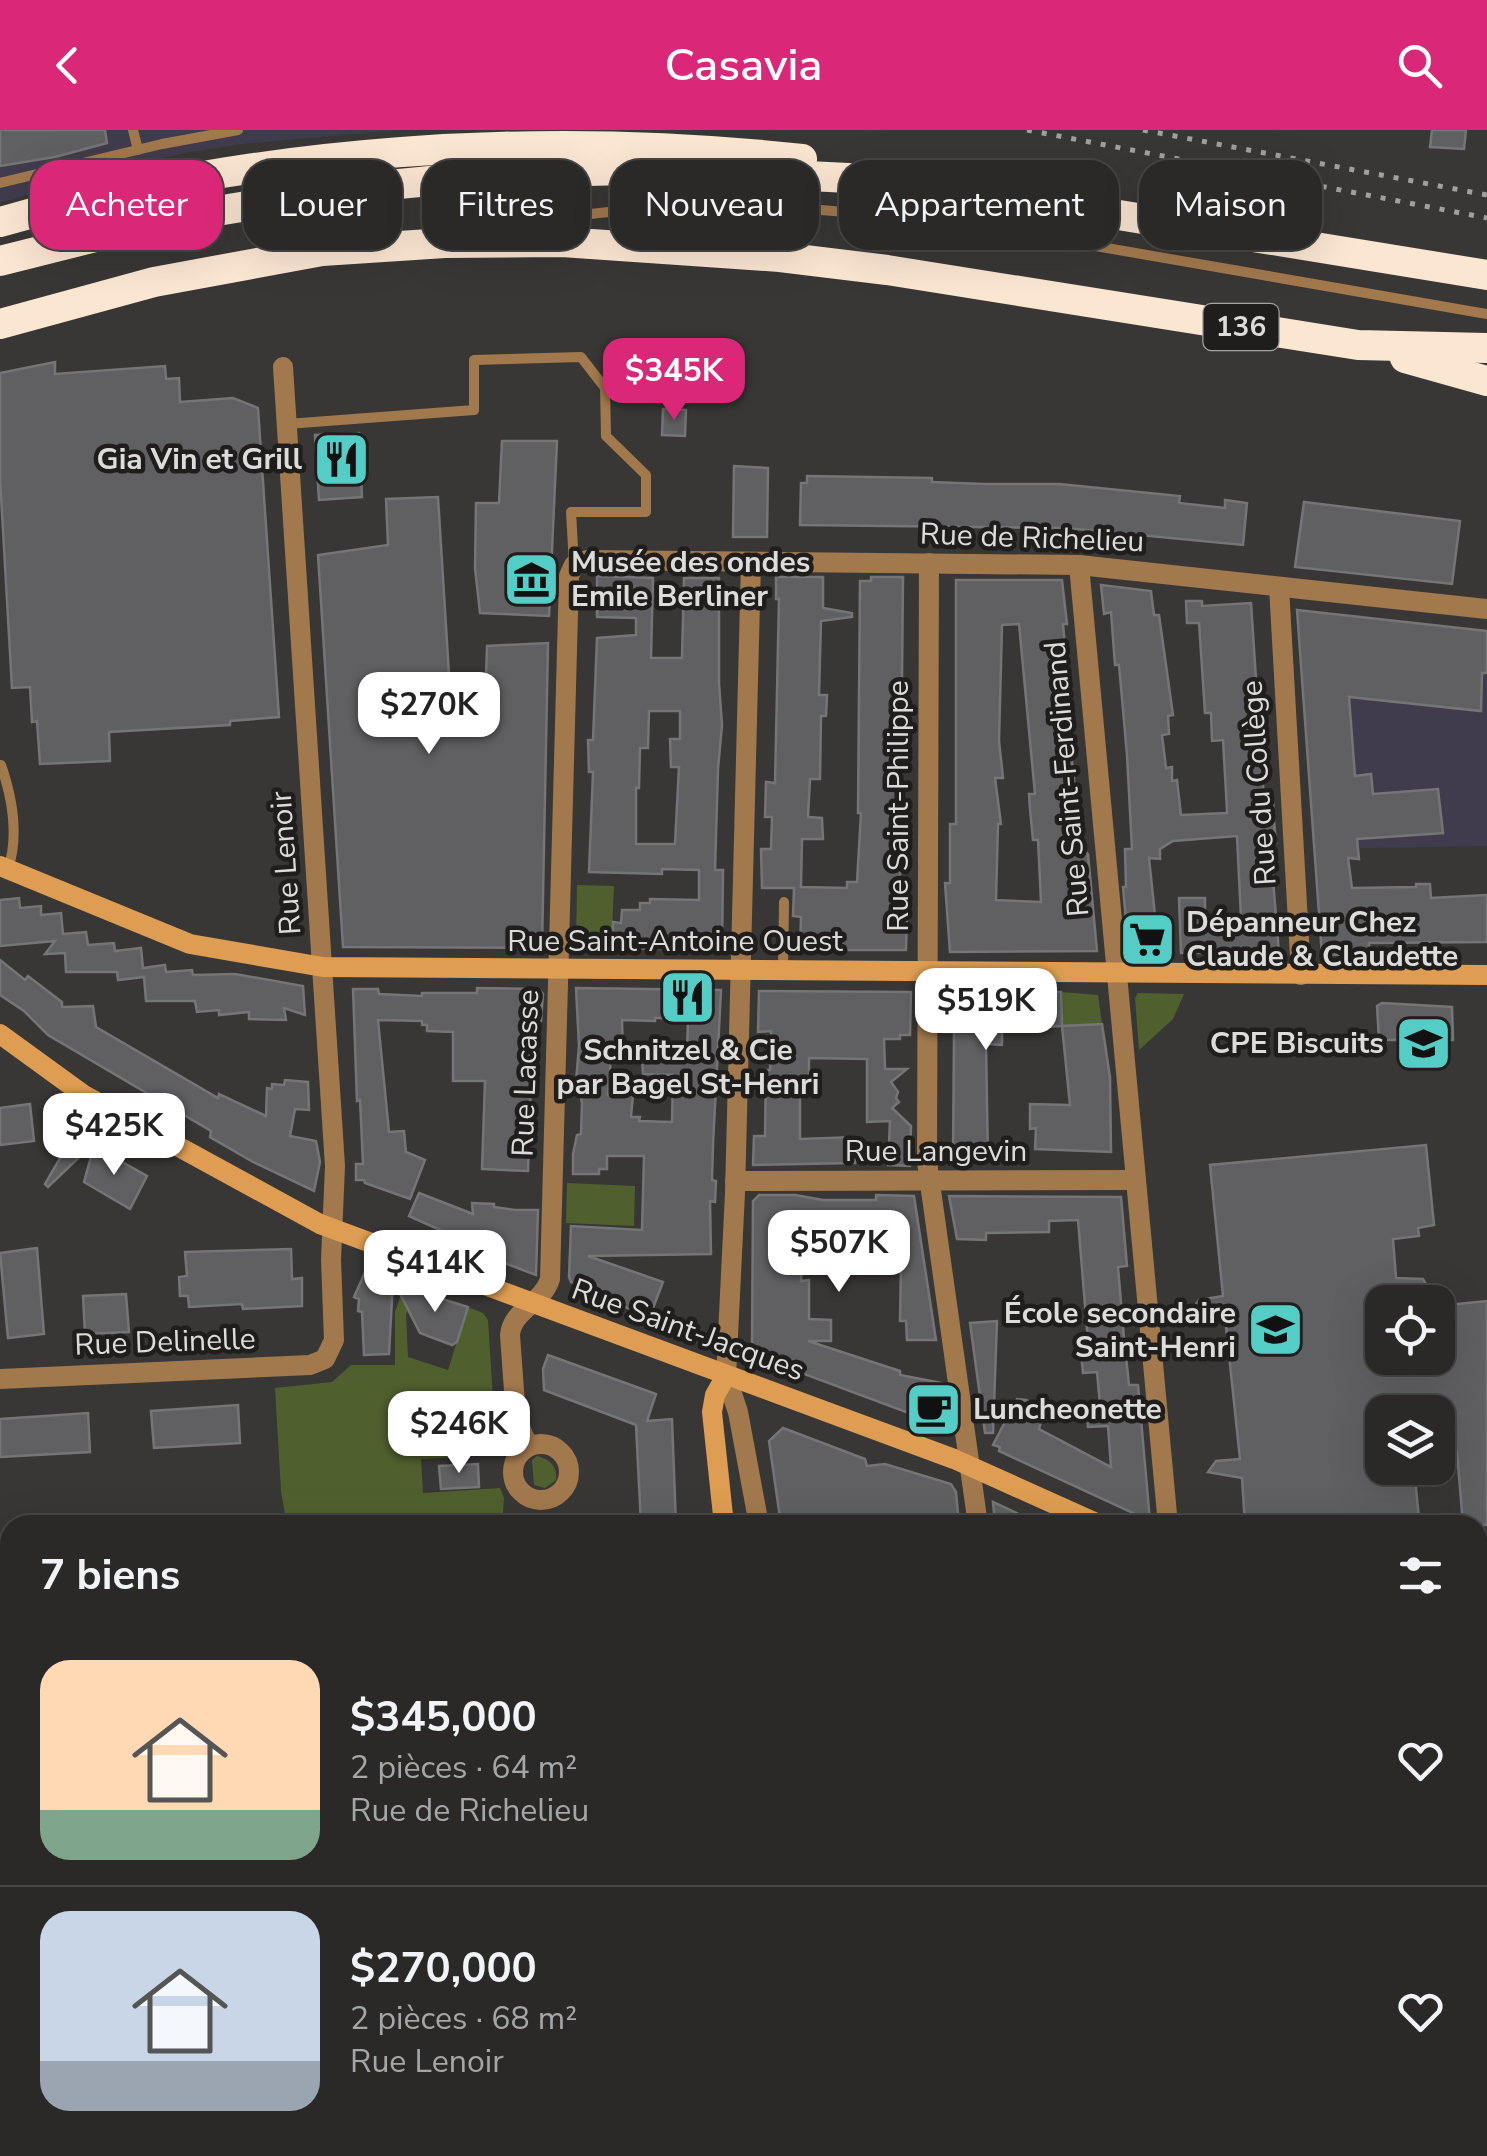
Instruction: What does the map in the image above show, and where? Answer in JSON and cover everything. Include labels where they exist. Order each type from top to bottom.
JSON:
[{"type":"highway","points":[[0,222],[124,189],[248,164],[390,145],[492,138],[613,136],[706,142],[839,167]]},
{"type":"highway","points":[[0,261],[213,210],[425,180],[512,173],[682,170],[839,178]]},
{"type":"highway","points":[[1119,215],[1487,275]]},
{"type":"highway","name":"136","points":[[0,324],[154,282],[322,252],[462,243],[562,242],[780,257],[888,270],[1358,345],[1487,348]]},
{"type":"highway","points":[[1358,345],[1487,381]]},
{"type":"main road","name":"Rue Saint-Antoine Ouest","points":[[4,867],[190,944],[323,967],[1487,975]]},
{"type":"main road","name":"Rue Saint-Jacques","points":[[0,1034],[98,1104],[333,1230],[970,1465],[1079,1515]]},
{"type":"main road","points":[[723,1515],[712,1426],[714,1395],[726,1376]]},
{"type":"street","name":"Rue Lenoir","points":[[283,366],[335,1166],[331,1260],[334,1340],[328,1355]]},
{"type":"street","name":"Rue de Richelieu","points":[[574,565],[587,560],[1079,565],[1487,608]]},
{"type":"street","points":[[751,562],[726,1376],[738,1412],[756,1515]]},
{"type":"street","name":"Rue Saint-Philippe","points":[[929,563],[926,973],[930,1182],[977,1515]]},
{"type":"street","name":"Rue Lacasse","points":[[528,1446],[516,1418],[510,1343],[512,1322],[544,1294],[550,1279],[570,576],[574,565]]},
{"type":"street","name":"Rue Saint-Ferdinand","points":[[1079,565],[1167,1515]]},
{"type":"street","name":"Rue du Collège","points":[[1279,587],[1301,975]]},
{"type":"street","name":"Rue Langevin","points":[[735,1180],[1136,1180]]},
{"type":"street","name":"Rue Delinelle","points":[[0,1379],[277,1368],[316,1364],[328,1355]]},
{"type":"lane","points":[[134,130],[138,150]]},
{"type":"lane","points":[[0,183],[206,132],[238,130]]},
{"type":"lane","points":[[322,252],[506,222],[731,204],[951,224],[1487,314]]},
{"type":"lane","points":[[286,424],[474,410],[474,360],[581,358],[605,388],[606,436],[646,475],[646,512],[571,512],[574,565]]},
{"type":"lane","points":[[0,752],[0,766],[10,791],[13,851],[4,867]]},
{"type":"lane","points":[[784,902],[784,972]]},
{"type":"shaded area","points":[[0,130],[400,130],[242,144],[154,160],[30,160],[30,194],[0,203]]},
{"type":"shaded area","points":[[1297,611],[1487,631],[1487,846],[1313,849]]},
{"type":"green space","points":[[577,885],[614,886],[611,953],[584,953],[576,945]]},
{"type":"green space","points":[[1061,992],[1098,995],[1102,1024],[1061,1026]]},
{"type":"green space","points":[[1138,993],[1184,994],[1173,1019],[1139,1050],[1135,998]]},
{"type":"green space","points":[[567,1183],[635,1186],[634,1226],[566,1223]]},
{"type":"green space","points":[[405,1283],[416,1288],[406,1315],[408,1357],[448,1370],[468,1307],[483,1313],[488,1320],[493,1399],[417,1400],[418,1433],[496,1431],[496,1455],[421,1459],[423,1493],[500,1488],[503,1515],[285,1515],[275,1388],[332,1382],[351,1365],[395,1365],[395,1312]]},
{"type":"green space","points":[[537,1456],[549,1461],[555,1470],[556,1480],[545,1488],[534,1485],[532,1460]]},
{"type":"building","points":[[0,130],[105,130],[107,143],[0,166]]},
{"type":"building","points":[[1432,130],[1466,130],[1464,149],[1430,147]]},
{"type":"building","points":[[55,362],[55,374],[165,366],[166,379],[179,378],[180,402],[233,398],[258,408],[279,717],[230,721],[230,725],[109,732],[110,761],[40,764],[30,687],[12,688],[0,478],[0,373]]},
{"type":"building","points":[[663,409],[686,410],[685,436],[662,435]]},
{"type":"building","points":[[359,433],[362,497],[319,500],[315,435]]},
{"type":"building","points":[[502,441],[557,441],[549,616],[480,613],[475,568],[476,503],[499,503]]},
{"type":"building","points":[[734,466],[768,468],[767,537],[733,537]]},
{"type":"building","points":[[807,476],[1059,484],[1180,496],[1179,503],[1225,508],[1225,500],[1247,503],[1243,545],[1066,528],[800,525],[801,483],[807,483]]},
{"type":"building","points":[[438,497],[451,707],[485,708],[487,646],[548,643],[542,948],[343,947],[318,555],[388,545],[386,499]],"holes":[[[411,691],[411,728],[383,729],[381,692]]]},
{"type":"building","points":[[1304,502],[1460,521],[1452,584],[1295,567]]},
{"type":"building","points":[[597,576],[653,578],[651,658],[682,658],[684,578],[719,578],[722,725],[715,870],[723,870],[722,950],[612,948],[613,922],[621,923],[622,910],[640,910],[640,903],[650,903],[650,899],[699,900],[699,870],[662,869],[662,874],[589,872],[593,772],[589,772],[588,740],[593,740],[597,638],[636,635],[636,618],[597,617]],"holes":[[[649,711],[680,711],[680,739],[670,739],[671,767],[679,767],[675,844],[636,844],[636,788],[640,748],[648,748]]]},
{"type":"building","points":[[776,577],[823,577],[823,608],[852,613],[852,617],[821,621],[819,695],[827,695],[826,716],[821,716],[820,779],[810,779],[808,817],[822,818],[823,839],[802,839],[801,887],[847,888],[847,882],[857,882],[861,813],[860,581],[903,577],[900,912],[907,912],[906,950],[800,950],[801,917],[793,916],[794,888],[762,888],[761,849],[771,849],[772,817],[765,817],[766,782],[775,783],[779,599]]},
{"type":"building","points":[[956,580],[1062,580],[1076,851],[1088,854],[1097,951],[950,952],[945,883],[950,883],[950,824],[956,824]],"holes":[[[1019,624],[1035,794],[1029,794],[1033,840],[1038,840],[1041,902],[996,900],[1001,824],[995,778],[1003,778],[999,741],[1002,625]]]},
{"type":"building","points":[[1101,585],[1151,591],[1154,615],[1159,615],[1173,715],[1168,716],[1169,734],[1162,735],[1166,768],[1172,767],[1172,781],[1177,780],[1181,815],[1227,813],[1223,740],[1212,741],[1211,713],[1205,713],[1199,623],[1187,623],[1186,601],[1202,601],[1202,606],[1251,603],[1264,800],[1273,800],[1276,843],[1270,843],[1279,953],[1181,953],[1179,898],[1205,898],[1205,921],[1241,918],[1237,836],[1173,841],[1160,849],[1160,859],[1149,858],[1159,954],[1129,954],[1123,887],[1125,849],[1132,849],[1127,755],[1111,612],[1104,614]]},
{"type":"building","points":[[1297,610],[1487,631],[1487,673],[1482,673],[1481,711],[1349,697],[1355,776],[1371,774],[1373,794],[1438,789],[1443,833],[1357,839],[1359,859],[1348,858],[1352,888],[1430,884],[1431,898],[1487,895],[1487,942],[1369,943],[1369,954],[1322,955]]},
{"type":"building","points":[[19,898],[20,908],[41,906],[41,915],[61,913],[63,934],[86,932],[88,945],[114,943],[115,951],[141,948],[143,968],[165,965],[166,972],[235,974],[303,986],[305,1015],[284,1008],[286,1020],[249,1019],[249,1012],[197,1012],[195,1001],[146,1001],[144,977],[118,980],[117,972],[66,972],[65,953],[45,954],[55,941],[0,946],[0,900]]},
{"type":"building","points":[[0,960],[25,980],[28,976],[62,1002],[62,1007],[93,1006],[96,1027],[218,1098],[219,1094],[266,1116],[267,1088],[272,1089],[272,1084],[284,1085],[285,1080],[308,1082],[309,1110],[295,1109],[290,1136],[316,1141],[320,1162],[314,1191],[210,1137],[211,1131],[48,1035],[24,1011],[0,995]]},
{"type":"building","points":[[477,988],[539,989],[543,994],[541,1021],[533,1021],[528,1171],[482,1169],[485,1081],[453,1081],[453,1032],[427,1031],[422,1021],[378,1020],[389,1132],[404,1131],[406,1152],[425,1160],[410,1199],[356,1180],[356,1164],[363,1164],[353,989],[422,996],[477,993]]},
{"type":"building","points":[[576,988],[721,990],[712,1180],[716,1181],[715,1202],[710,1201],[711,1254],[588,1256],[663,1282],[650,1316],[586,1293],[588,1290],[569,1277],[571,1226],[642,1230],[644,1156],[607,1156],[607,1169],[599,1169],[599,1174],[573,1174],[573,1154],[577,1135],[581,1134],[582,1103],[580,1093],[575,1093],[579,1046]],"holes":[[[688,1018],[687,1054],[659,1054],[659,1060],[642,1060],[643,1074],[673,1075],[672,1122],[639,1121],[640,1117],[631,1117],[633,1095],[608,1095],[611,1056],[623,1053],[622,1020]]]},
{"type":"building","points":[[759,991],[911,992],[910,1035],[884,1039],[885,1069],[907,1069],[891,1082],[899,1102],[892,1108],[911,1126],[910,1166],[888,1165],[890,1121],[867,1122],[867,1059],[809,1058],[809,1092],[800,1092],[800,1139],[856,1137],[855,1163],[753,1165],[754,1136],[765,1136],[766,1070],[770,1070],[771,1031],[758,1032]]},
{"type":"building","points":[[1061,992],[1062,1026],[1002,1029],[1002,1045],[986,1044],[988,1161],[953,1160],[954,1032],[944,1032],[943,994]]},
{"type":"building","points":[[1382,1003],[1452,1007],[1453,1040],[1379,1040],[1377,1006]]},
{"type":"building","points":[[1102,1024],[1110,1077],[1111,1152],[1035,1149],[1036,1128],[1030,1129],[1030,1104],[1070,1105],[1062,1026]]},
{"type":"building","points":[[30,1104],[34,1141],[0,1145],[0,1108]]},
{"type":"building","points":[[74,1134],[92,1145],[48,1187],[45,1184]]},
{"type":"building","points":[[1426,1145],[1434,1225],[1418,1228],[1419,1236],[1393,1239],[1396,1278],[1423,1279],[1426,1285],[1365,1285],[1365,1375],[1455,1375],[1455,1304],[1487,1301],[1487,1515],[1462,1515],[1455,1453],[1455,1395],[1365,1395],[1365,1485],[1416,1485],[1419,1515],[1244,1515],[1242,1478],[1208,1472],[1216,1461],[1240,1459],[1225,1317],[1203,1317],[1193,1308],[1199,1300],[1223,1296],[1210,1165]]},
{"type":"building","points":[[94,1146],[147,1176],[130,1209],[84,1182]]},
{"type":"building","points":[[419,1193],[473,1214],[472,1203],[538,1210],[536,1275],[467,1249],[469,1243],[409,1216]]},
{"type":"building","points":[[759,1195],[823,1200],[914,1196],[936,1340],[907,1340],[906,1321],[900,1321],[901,1267],[887,1266],[887,1254],[878,1253],[877,1231],[834,1232],[834,1238],[803,1238],[801,1281],[809,1280],[809,1319],[831,1320],[831,1341],[808,1341],[900,1371],[900,1375],[942,1383],[949,1428],[756,1356],[752,1349],[753,1201]]},
{"type":"building","points":[[949,1196],[1121,1197],[1127,1266],[1118,1267],[1124,1338],[1129,1385],[1138,1385],[1149,1515],[1137,1515],[993,1445],[1017,1399],[1026,1400],[1045,1409],[1039,1429],[1111,1467],[1108,1426],[1088,1427],[1087,1406],[1100,1405],[1097,1372],[1083,1373],[1080,1342],[1088,1342],[1078,1220],[1049,1221],[1049,1232],[986,1233],[986,1240],[957,1239]]},
{"type":"building","points":[[37,1248],[44,1334],[8,1338],[0,1253]]},
{"type":"building","points":[[291,1249],[292,1279],[302,1278],[302,1306],[189,1307],[188,1296],[180,1296],[179,1277],[187,1276],[185,1252]]},
{"type":"building","points":[[366,1270],[393,1280],[389,1354],[364,1355],[362,1312],[358,1311],[359,1299],[354,1297]]},
{"type":"building","points":[[395,1284],[468,1307],[457,1342],[452,1345],[420,1333]]},
{"type":"building","points":[[126,1294],[129,1332],[85,1334],[83,1296]]},
{"type":"building","points":[[997,1321],[993,1433],[985,1433],[970,1323]]},
{"type":"building","points":[[548,1355],[656,1394],[647,1421],[672,1419],[676,1515],[640,1515],[636,1425],[544,1390],[543,1369]]},
{"type":"building","points":[[238,1405],[240,1443],[154,1448],[151,1411]]},
{"type":"building","points":[[484,1407],[485,1429],[448,1431],[446,1410]]},
{"type":"building","points":[[88,1413],[90,1452],[0,1457],[0,1419]]},
{"type":"building","points":[[783,1428],[865,1459],[867,1466],[885,1464],[951,1484],[956,1492],[958,1515],[780,1515],[769,1441]]},
{"type":"building","points":[[478,1464],[479,1487],[441,1489],[439,1466]]},
{"type":"building","points":[[993,1502],[1021,1515],[994,1515]]},
{"type":"railway","points":[[1027,130],[1487,218]]},
{"type":"railway","points":[[1143,130],[1487,195]]},
{"type":"place","name":"Gia Vin et Grill","points":[[341,459]]},
{"type":"place","name":"Musée des ondes Emile Berliner","points":[[532,579]]},
{"type":"place","name":"Dépanneur Chez Claude & Claudette","points":[[1147,939]]},
{"type":"place","name":"Schnitzel & Cie par Bagel St-Henri","points":[[688,998]]},
{"type":"place","name":"CPE Biscuits","points":[[1423,1043]]},
{"type":"place","name":"École secondaire Saint-Henri","points":[[1275,1330]]},
{"type":"place","name":"Luncheonette","points":[[934,1409]]}]
